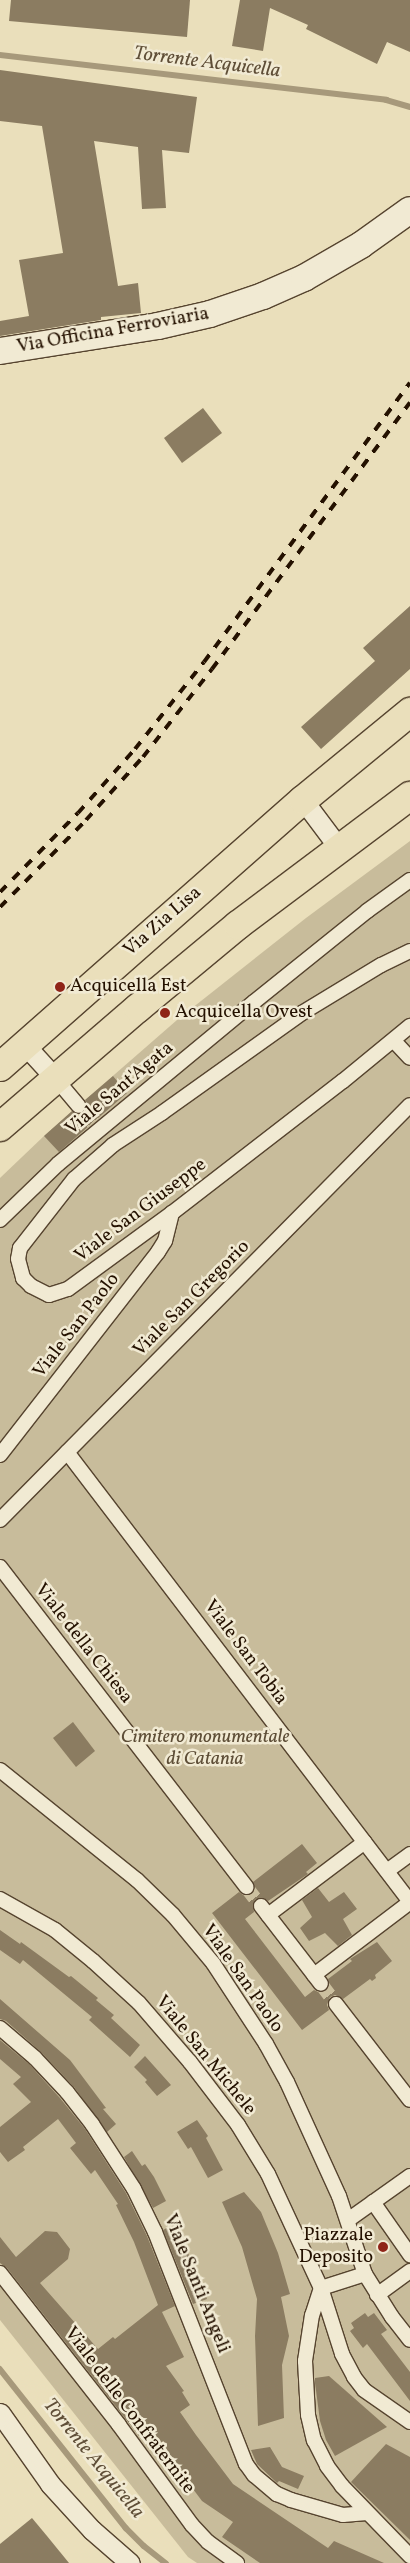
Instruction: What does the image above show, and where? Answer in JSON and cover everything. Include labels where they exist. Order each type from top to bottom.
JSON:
[{"type":"main road","name":"Via Officina Ferroviaria","points":[[0,351],[158,326],[210,314],[263,296],[304,278],[362,245],[410,210]]},
{"type":"main road","name":"Via Zia Lisa","points":[[0,1067],[302,800],[410,712]]},
{"type":"main road","points":[[0,1127],[231,931],[410,796]]},
{"type":"street","points":[[302,800],[339,848]]},
{"type":"street","name":"Viale Sant'Agata","points":[[0,1220],[96,1126],[367,911],[410,880]]},
{"type":"street","name":"Viale San Giuseppe","points":[[410,951],[381,965],[302,1013],[162,1113],[113,1145],[74,1179],[20,1248],[18,1259],[23,1278],[40,1292],[49,1295],[58,1294],[68,1289],[172,1213],[394,1041],[410,1026]]},
{"type":"street","points":[[394,1041],[410,1058]]},
{"type":"street","points":[[24,1044],[79,1106]]},
{"type":"street","name":"Viale San Gregorio","points":[[0,1520],[410,1105]]},
{"type":"street","points":[[96,1126],[113,1145]]},
{"type":"street","name":"Viale San Paolo","points":[[0,1455],[158,1252],[165,1241],[172,1213]]},
{"type":"street","name":"Viale San Tobia","points":[[67,1452],[410,1902]]},
{"type":"street","name":"Viale della Chiesa","points":[[0,1567],[246,1886]]},
{"type":"street","name":"Viale San Paolo","points":[[0,1770],[123,1868],[173,1915],[208,1957],[266,2044],[287,2082],[348,2220],[366,2274],[377,2295],[410,2340]]},
{"type":"street","points":[[365,1842],[265,1911],[317,1980],[410,1902]]},
{"type":"street","points":[[387,1871],[410,1854]]},
{"type":"street","name":"Viale San Michele","points":[[0,1899],[55,1930],[93,1961],[139,2003],[190,2062],[238,2126],[268,2174],[322,2288],[342,2354],[354,2376],[364,2390],[410,2422]]},
{"type":"street","points":[[336,2004],[410,2100]]},
{"type":"street","name":"Viale Santi Angeli","points":[[0,2028],[35,2058],[67,2092],[92,2124],[134,2189],[155,2232],[246,2464],[254,2475],[277,2494],[291,2500],[343,2515],[367,2513]]},
{"type":"street","points":[[348,2220],[410,2176]]},
{"type":"street","points":[[373,2202],[410,2255]]},
{"type":"street","points":[[377,2295],[410,2272]]},
{"type":"street","name":"Viale delle Confraternite","points":[[0,2273],[119,2425],[192,2525],[208,2542],[237,2563]]},
{"type":"street","points":[[366,2274],[322,2288],[312,2315],[305,2361],[308,2415],[314,2440],[327,2466],[342,2486],[410,2556]]},
{"type":"street","points":[[0,2413],[50,2484],[92,2530],[130,2563]]},
{"type":"green space","name":"Cimitero monumentale di Catania","points":[[410,841],[410,2563],[197,2563],[188,2557],[0,2320],[0,1178],[44,1136],[177,1020],[306,918]]},
{"type":"building","points":[[11,0],[190,0],[187,37],[9,21]]},
{"type":"building","points":[[240,0],[410,0],[410,52],[387,42],[377,64],[306,29],[308,25],[270,8],[263,51],[232,46]]},
{"type":"building","points":[[0,70],[197,97],[189,153],[162,150],[166,208],[142,209],[138,147],[94,141],[118,286],[138,283],[141,313],[101,317],[101,320],[0,336],[0,321],[29,316],[19,260],[63,253],[42,126],[0,121]]},
{"type":"building","points":[[203,408],[222,433],[182,463],[164,438]]},
{"type":"building","points":[[410,606],[410,669],[321,749],[301,727],[375,661],[363,648]]},
{"type":"building","points":[[113,1076],[127,1093],[59,1152],[44,1136],[72,1111],[80,1115],[85,1112],[88,1105],[85,1100]]},
{"type":"building","points":[[73,1722],[95,1751],[76,1767],[53,1738]]},
{"type":"building","points":[[302,1844],[317,1863],[306,1872],[308,1874],[268,1901],[264,1898],[256,1899],[253,1903],[254,1912],[245,1919],[305,1997],[314,1990],[318,1992],[326,1991],[329,1987],[328,1979],[352,1961],[350,1959],[377,1942],[392,1961],[375,1975],[376,1978],[372,1981],[370,1979],[343,1999],[335,1995],[330,1997],[327,2005],[329,2010],[302,2030],[212,1913],[239,1892],[243,1895],[251,1894],[254,1890],[253,1882]]},
{"type":"building","points":[[318,1888],[329,1902],[344,1892],[357,1909],[343,1919],[352,1935],[338,1946],[325,1933],[309,1941],[300,1928],[312,1917],[302,1900]]},
{"type":"building","points":[[0,1930],[20,1944],[21,1942],[69,1977],[71,1976],[98,1998],[96,2000],[114,2015],[111,2018],[140,2045],[130,2057],[89,2020],[92,2017],[23,1960],[20,1964],[0,1950]]},
{"type":"building","points":[[0,1999],[70,2060],[106,2108],[103,2109],[116,2124],[107,2132],[74,2087],[41,2052],[6,2021],[0,2019]]},
{"type":"building","points":[[0,2040],[29,2064],[60,2098],[85,2129],[126,2193],[147,2236],[175,2306],[162,2312],[184,2357],[166,2366],[184,2391],[182,2392],[190,2405],[180,2412],[196,2435],[233,2484],[328,2548],[334,2541],[384,2563],[260,2563],[222,2537],[233,2522],[202,2501],[148,2429],[139,2436],[7,2268],[0,2263],[0,2237],[16,2257],[45,2231],[57,2232],[70,2249],[68,2259],[40,2283],[98,2349],[113,2337],[115,2339],[158,2305],[134,2242],[116,2205],[118,2204],[95,2170],[91,2174],[70,2148],[76,2143],[58,2119],[23,2147],[25,2150],[8,2162],[0,2152],[0,2127],[31,2102],[13,2084],[21,2077],[0,2059]]},
{"type":"building","points":[[145,2056],[171,2085],[157,2096],[145,2082],[147,2080],[134,2067]]},
{"type":"building","points":[[197,2120],[208,2136],[206,2138],[223,2170],[208,2178],[191,2147],[188,2149],[177,2132]]},
{"type":"building","points":[[132,2151],[142,2166],[145,2164],[154,2177],[166,2201],[153,2208],[124,2157]]},
{"type":"building","points":[[244,2192],[261,2212],[278,2253],[290,2294],[281,2297],[289,2336],[282,2365],[284,2418],[258,2426],[255,2336],[257,2299],[242,2247],[222,2202]]},
{"type":"building","points":[[176,2223],[207,2299],[193,2304],[163,2230]]},
{"type":"building","points":[[365,2313],[368,2317],[374,2313],[387,2330],[381,2334],[410,2372],[410,2401],[367,2344],[363,2348],[350,2331],[354,2328],[351,2323]]},
{"type":"building","points":[[329,2376],[387,2427],[335,2456],[326,2440],[320,2421],[315,2383],[315,2378]]},
{"type":"building","points":[[386,2444],[410,2457],[410,2540],[351,2482]]},
{"type":"building","points":[[270,2447],[282,2467],[304,2476],[298,2489],[279,2481],[277,2483],[257,2464],[251,2450]]},
{"type":"building","points":[[32,2518],[69,2563],[0,2563],[0,2544]]},
{"type":"waterway","name":"Torrente Acquicella","points":[[0,55],[386,100],[410,107]]},
{"type":"waterway","name":"Torrente Acquicella","points":[[0,2369],[126,2528],[144,2546],[166,2563]]},
{"type":"tunnel","points":[[79,1106],[93,1123]]},
{"type":"tunnel","points":[[246,1887],[261,1906]]},
{"type":"tunnel","points":[[321,1984],[336,2004]]},
{"type":"railway","points":[[0,892],[78,813],[135,749],[204,662],[410,383]]},
{"type":"railway","points":[[0,907],[86,820],[143,757],[212,669],[410,402]]},
{"type":"place","name":"Acquicella Est","points":[[60,987]]},
{"type":"place","name":"Acquicella Ovest","points":[[165,1013]]},
{"type":"place","name":"Piazzale Deposito","points":[[383,2247]]}]
